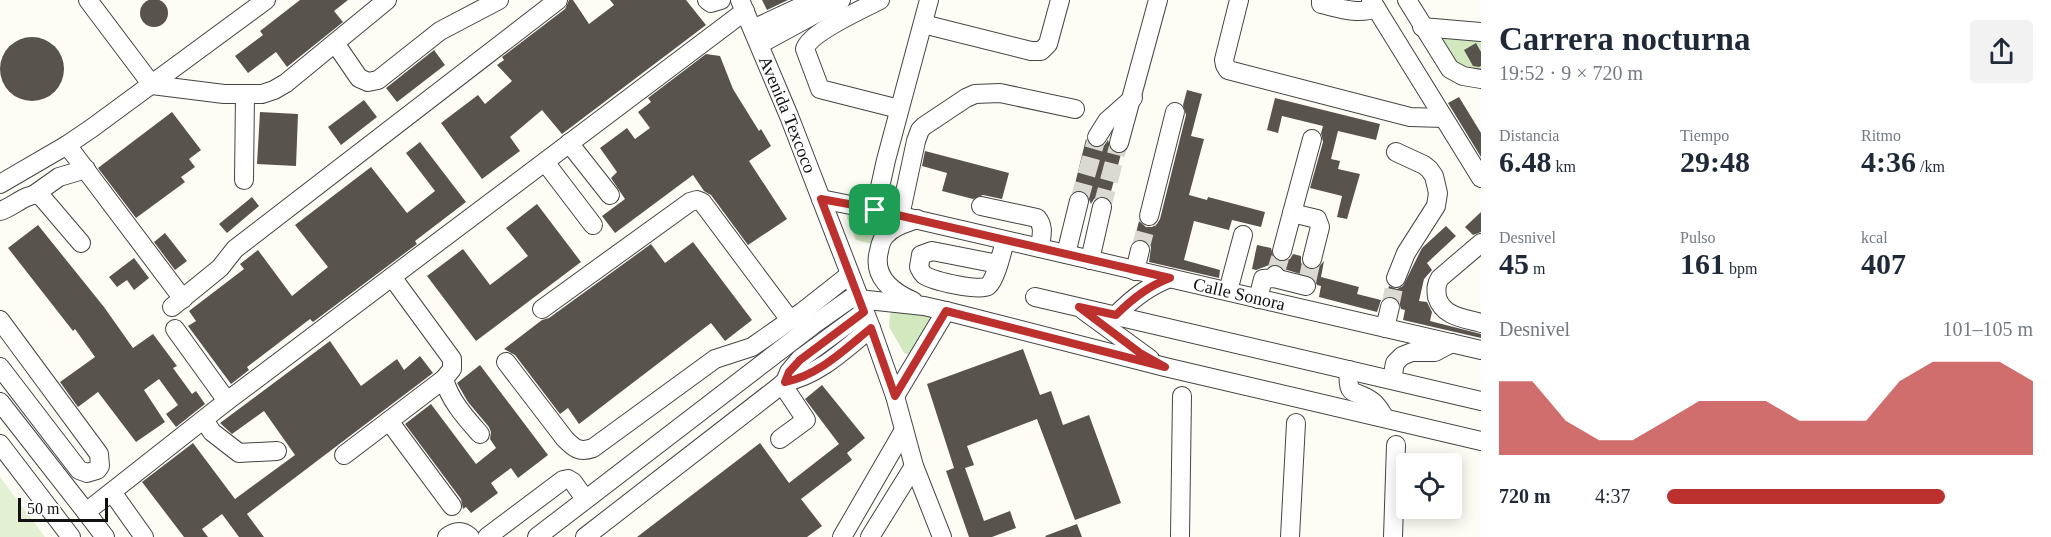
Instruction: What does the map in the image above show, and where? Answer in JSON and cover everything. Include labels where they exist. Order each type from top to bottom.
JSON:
[{"type":"street","points":[[88,0],[152,85],[245,95],[262,94],[273,90],[387,0]]},
{"type":"street","points":[[1,181],[67,145],[266,0]]},
{"type":"street","points":[[335,43],[359,78],[368,82],[378,80],[440,31],[499,0]]},
{"type":"street","points":[[67,145],[178,303],[220,268],[235,249],[558,0]]},
{"type":"street","points":[[707,0],[711,3],[721,0]]},
{"type":"street","points":[[801,16],[814,0]]},
{"type":"street","points":[[757,37],[841,0]]},
{"type":"street","points":[[880,0],[825,30],[807,42],[805,49],[820,89],[899,109]]},
{"type":"street","points":[[875,210],[899,109],[929,0]]},
{"type":"street","points":[[923,24],[1031,51],[1041,51],[1048,44],[1060,0]]},
{"type":"street","points":[[1119,143],[1158,0]]},
{"type":"street","points":[[1239,0],[1224,60],[1228,70],[1410,117],[1443,118]]},
{"type":"street","points":[[1321,0],[1321,4],[1359,12],[1374,4],[1480,174]]},
{"type":"street","points":[[1407,0],[1450,69],[1463,76],[1481,78]]},
{"type":"street","points":[[86,512],[227,401],[545,162],[742,5]]},
{"type":"street","name":"Avenida Texcoco","points":[[742,5],[757,37],[862,308],[895,396],[915,466],[942,537]]},
{"type":"street","points":[[1422,27],[1481,32]]},
{"type":"street","points":[[1075,109],[1000,93],[982,93],[966,98],[920,130],[916,141],[909,218],[885,235],[878,255],[878,268],[887,285],[924,306],[1165,367],[1481,441]]},
{"type":"street","points":[[244,180],[245,95]]},
{"type":"street","points":[[1097,137],[1107,121],[1133,98]]},
{"type":"street","points":[[1149,216],[1175,112]]},
{"type":"street","points":[[1282,251],[1312,139]]},
{"type":"street","points":[[569,143],[610,195]]},
{"type":"street","points":[[1396,152],[1429,169],[1434,176],[1438,193],[1436,206],[1406,253],[1396,278]]},
{"type":"street","points":[[545,162],[593,225]]},
{"type":"street","points":[[0,211],[11,208],[35,194],[58,177],[86,169]]},
{"type":"street","points":[[35,194],[44,197],[81,243]]},
{"type":"street","name":"Calle Sonora","points":[[821,199],[1481,350]]},
{"type":"street","points":[[542,309],[690,201],[697,200],[702,202],[790,320]]},
{"type":"street","points":[[1066,254],[1079,201]]},
{"type":"street","points":[[981,206],[1037,218],[1041,222],[1042,229],[1040,248]]},
{"type":"street","points":[[1090,260],[1102,207]]},
{"type":"street","points":[[1292,213],[1317,219],[1320,224],[1312,259]]},
{"type":"street","points":[[1228,291],[1243,235]]},
{"type":"street","points":[[998,264],[1005,241]]},
{"type":"street","points":[[1481,243],[1436,284],[1436,292],[1444,310],[1452,315],[1481,323]]},
{"type":"street","points":[[1135,271],[1140,250]]},
{"type":"street","points":[[506,362],[565,439],[574,448],[585,451],[593,448],[715,359],[752,347],[849,275]]},
{"type":"street","points":[[1258,299],[1263,279],[1274,276],[1306,284],[1311,293],[1307,310]]},
{"type":"street","points":[[344,455],[444,379],[452,369],[452,359],[392,277]]},
{"type":"street","points":[[1116,315],[1131,300],[1157,283],[1170,278]]},
{"type":"street","points":[[1035,297],[1481,401]]},
{"type":"street","points":[[537,537],[813,325],[862,308],[924,306]]},
{"type":"street","points":[[1079,307],[1140,353],[1165,367]]},
{"type":"street","points":[[1384,328],[1389,307]]},
{"type":"street","points":[[585,537],[783,383],[799,379],[820,368],[862,308]]},
{"type":"street","points":[[895,396],[946,311]]},
{"type":"street","points":[[0,320],[99,454],[100,466],[97,470],[87,473],[79,470],[0,367]]},
{"type":"street","points":[[175,329],[227,401]]},
{"type":"street","points":[[1392,379],[1395,363],[1402,356],[1412,352],[1435,352],[1452,343]]},
{"type":"street","points":[[1349,370],[1349,388],[1353,393],[1365,396],[1375,403],[1385,418]]},
{"type":"street","points":[[43,378],[22,394],[2,404],[105,537]]},
{"type":"street","points":[[444,379],[447,390],[480,434]]},
{"type":"street","points":[[780,439],[806,420],[783,383]]},
{"type":"street","points":[[1180,537],[1182,396]]},
{"type":"street","points":[[204,420],[212,432],[239,453],[277,451]]},
{"type":"street","points":[[389,421],[452,506]]},
{"type":"street","points":[[1290,537],[1296,423]]},
{"type":"street","points":[[842,537],[904,430]]},
{"type":"street","points":[[0,444],[71,537]]},
{"type":"street","points":[[1393,537],[1396,445]]},
{"type":"street","points":[[870,537],[915,466]]},
{"type":"street","points":[[487,537],[563,480],[568,479],[573,482],[585,499]]},
{"type":"street","points":[[112,492],[144,537]]},
{"type":"street","points":[[447,537],[454,532],[461,532],[470,537]]},
{"type":"green space","points":[[1438,38],[1481,42],[1481,70],[1461,66]]},
{"type":"green space","points":[[849,211],[892,221],[876,245],[856,240],[847,218]]},
{"type":"green space","points":[[894,310],[934,315],[911,354],[905,354],[889,327],[890,314]]},
{"type":"green space","points":[[0,477],[45,537],[0,537]]},
{"type":"building","points":[[154,-1],[164,3],[168,13],[164,23],[154,27],[144,23],[140,13],[144,3]]},
{"type":"building","points":[[300,0],[348,0],[334,11],[343,22],[287,67],[276,52],[248,73],[235,56],[263,35],[260,31]]},
{"type":"building","points":[[569,0],[573,0],[589,24],[614,5],[610,0],[686,0],[706,25],[562,134],[542,110],[510,137],[520,151],[482,179],[441,123],[478,95],[485,104],[512,81],[497,65],[504,60],[502,57],[565,9]]},
{"type":"building","points":[[762,0],[788,0],[767,10]]},
{"type":"building","points":[[26,37],[38,37],[55,46],[62,57],[64,69],[62,81],[55,92],[38,101],[26,101],[14,96],[5,87],[0,75],[0,63],[5,51],[14,42]]},
{"type":"building","points":[[1476,43],[1481,52],[1481,66],[1479,67],[1473,66],[1464,50]]},
{"type":"building","points":[[434,50],[445,65],[397,102],[386,88]]},
{"type":"building","points":[[706,54],[720,56],[733,89],[771,146],[749,161],[787,219],[748,245],[693,175],[615,233],[602,216],[625,199],[611,178],[617,172],[600,148],[627,128],[635,139],[650,128],[638,112],[651,102],[648,98]]},
{"type":"building","points":[[1187,90],[1202,94],[1191,136],[1204,139],[1189,195],[1207,200],[1208,197],[1265,212],[1261,227],[1232,220],[1229,230],[1194,221],[1184,260],[1220,270],[1219,278],[1149,262],[1151,247],[1148,242],[1142,239],[1134,241],[1139,221],[1146,227],[1152,227],[1160,219],[1186,115],[1183,105]]},
{"type":"building","points":[[1459,97],[1481,133],[1481,157],[1448,103]]},
{"type":"building","points":[[1275,98],[1380,124],[1376,140],[1338,131],[1331,159],[1340,161],[1338,169],[1360,174],[1347,219],[1337,217],[1342,196],[1310,188],[1323,142],[1321,133],[1323,126],[1282,116],[1278,133],[1267,130]]},
{"type":"building","points":[[364,100],[377,117],[341,145],[328,127]]},
{"type":"building","points":[[172,112],[201,150],[189,159],[195,167],[181,177],[185,182],[136,218],[98,168]]},
{"type":"building","points":[[260,112],[298,114],[296,166],[257,164]]},
{"type":"building","points":[[1086,139],[1091,146],[1096,148],[1103,147],[1108,140],[1111,150],[1121,154],[1109,199],[1099,196],[1091,204],[1086,193],[1081,190],[1073,192]]},
{"type":"building","points":[[420,142],[466,202],[415,241],[417,244],[313,322],[310,319],[247,367],[249,370],[231,384],[188,326],[196,321],[189,311],[244,269],[240,264],[258,250],[292,296],[328,267],[295,225],[371,167],[407,213],[435,191],[406,153]]},
{"type":"building","points":[[925,151],[1009,173],[1002,199],[983,195],[973,199],[942,191],[947,173],[922,166]]},
{"type":"building","points":[[252,197],[259,206],[227,233],[219,224]]},
{"type":"building","points":[[537,204],[581,262],[476,341],[427,276],[463,249],[490,285],[528,256],[506,228]]},
{"type":"building","points":[[1481,212],[1481,232],[1473,235],[1465,227]]},
{"type":"building","points":[[38,225],[104,307],[133,348],[153,334],[177,366],[173,368],[192,394],[196,391],[205,404],[176,427],[166,414],[178,405],[159,379],[144,390],[165,422],[136,442],[98,392],[78,407],[60,382],[95,357],[75,329],[73,331],[8,248]]},
{"type":"building","points":[[1446,226],[1456,236],[1427,263],[1432,270],[1424,279],[1419,301],[1427,302],[1432,312],[1430,321],[1481,334],[1481,338],[1403,320],[1405,310],[1401,309],[1398,299],[1386,296],[1389,286],[1397,289],[1403,286],[1422,248]]},
{"type":"building","points":[[165,233],[187,261],[175,270],[154,242]]},
{"type":"building","points":[[693,242],[752,320],[725,341],[711,323],[579,424],[568,408],[560,414],[515,355],[504,349],[651,244],[665,263]]},
{"type":"building","points":[[1257,245],[1271,248],[1274,259],[1280,262],[1290,259],[1293,254],[1301,256],[1301,263],[1310,270],[1316,270],[1324,261],[1321,277],[1359,287],[1357,294],[1381,300],[1377,312],[1319,297],[1321,286],[1317,285],[1313,278],[1284,269],[1279,265],[1272,264],[1256,270],[1252,269]]},
{"type":"building","points":[[134,258],[149,278],[134,290],[127,280],[117,287],[109,277]]},
{"type":"building","points":[[330,341],[361,386],[397,359],[404,370],[420,356],[433,373],[247,514],[264,537],[239,537],[222,514],[202,529],[208,537],[184,537],[142,482],[193,443],[235,499],[295,455],[264,411],[232,434],[220,423]]},
{"type":"building","points":[[1023,349],[1040,395],[1051,391],[1063,425],[1089,415],[1121,503],[1075,520],[1037,419],[967,446],[974,465],[965,468],[984,521],[1010,511],[1016,528],[992,537],[969,537],[946,471],[954,468],[927,384]]},
{"type":"building","points":[[480,365],[548,455],[518,478],[511,468],[491,483],[498,493],[471,513],[466,507],[463,509],[461,499],[405,424],[431,404],[476,464],[496,448],[490,439],[489,427],[468,402],[457,383]]},
{"type":"building","points":[[822,385],[865,438],[847,453],[852,460],[801,499],[822,526],[807,537],[637,537],[760,443],[789,483],[839,444],[805,399]]},
{"type":"building","points":[[1077,524],[1082,537],[1045,536]]},
{"type":"tunnel","points":[[1079,201],[1097,137]]},
{"type":"tunnel","points":[[1102,207],[1119,143]]},
{"type":"tunnel","points":[[1140,250],[1149,216]]},
{"type":"tunnel","points":[[1275,275],[1282,251]]},
{"type":"tunnel","points":[[1307,282],[1312,259]]},
{"type":"tunnel","points":[[1390,307],[1396,278]]},
{"type":"route","points":[[821,199],[875,210],[1170,278],[1157,283],[1131,300],[1116,315],[1079,307],[1140,353],[1165,367],[946,311],[895,396],[871,328],[820,368],[799,379],[785,382],[789,372],[800,360],[864,312],[821,199]]}]
